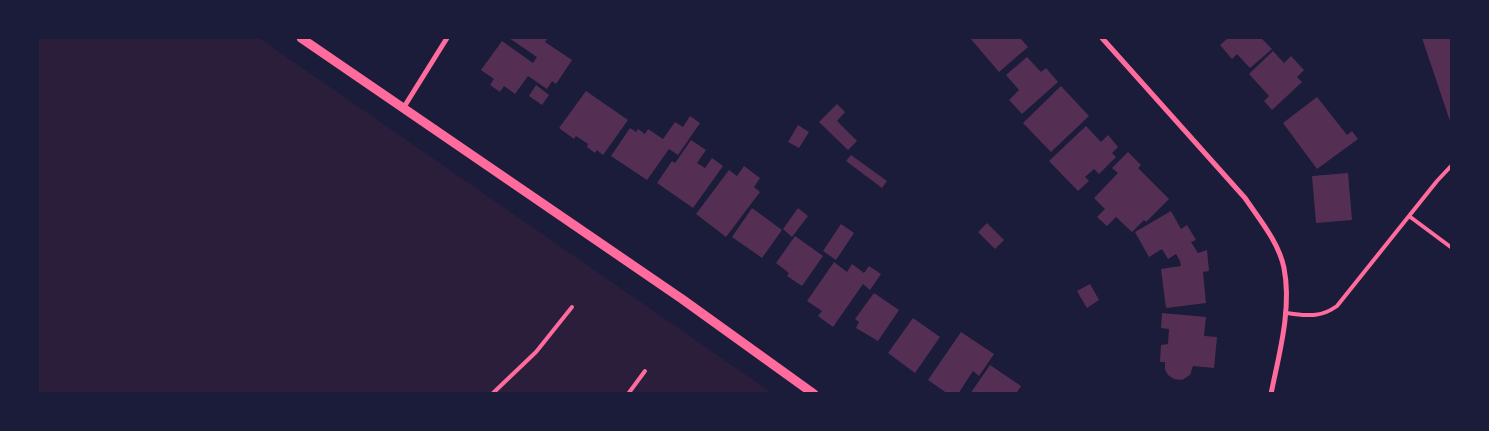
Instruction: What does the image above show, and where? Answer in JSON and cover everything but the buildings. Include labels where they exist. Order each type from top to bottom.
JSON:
[{"type":"street","points":[[302,38],[677,296],[814,394]]},
{"type":"street","points":[[404,108],[447,38]]},
{"type":"street","points":[[1102,38],[1245,198],[1265,227],[1279,253],[1284,268],[1285,313],[1271,394]]},
{"type":"lane","points":[[1285,313],[1317,316],[1328,313],[1337,306],[1452,165]]},
{"type":"lane","points":[[1409,216],[1452,248]]},
{"type":"lane","points":[[492,394],[536,352],[572,308]]},
{"type":"lane","points":[[628,394],[645,371]]},
{"type":"shaded area","points":[[38,38],[259,38],[772,393],[38,393]]}]
